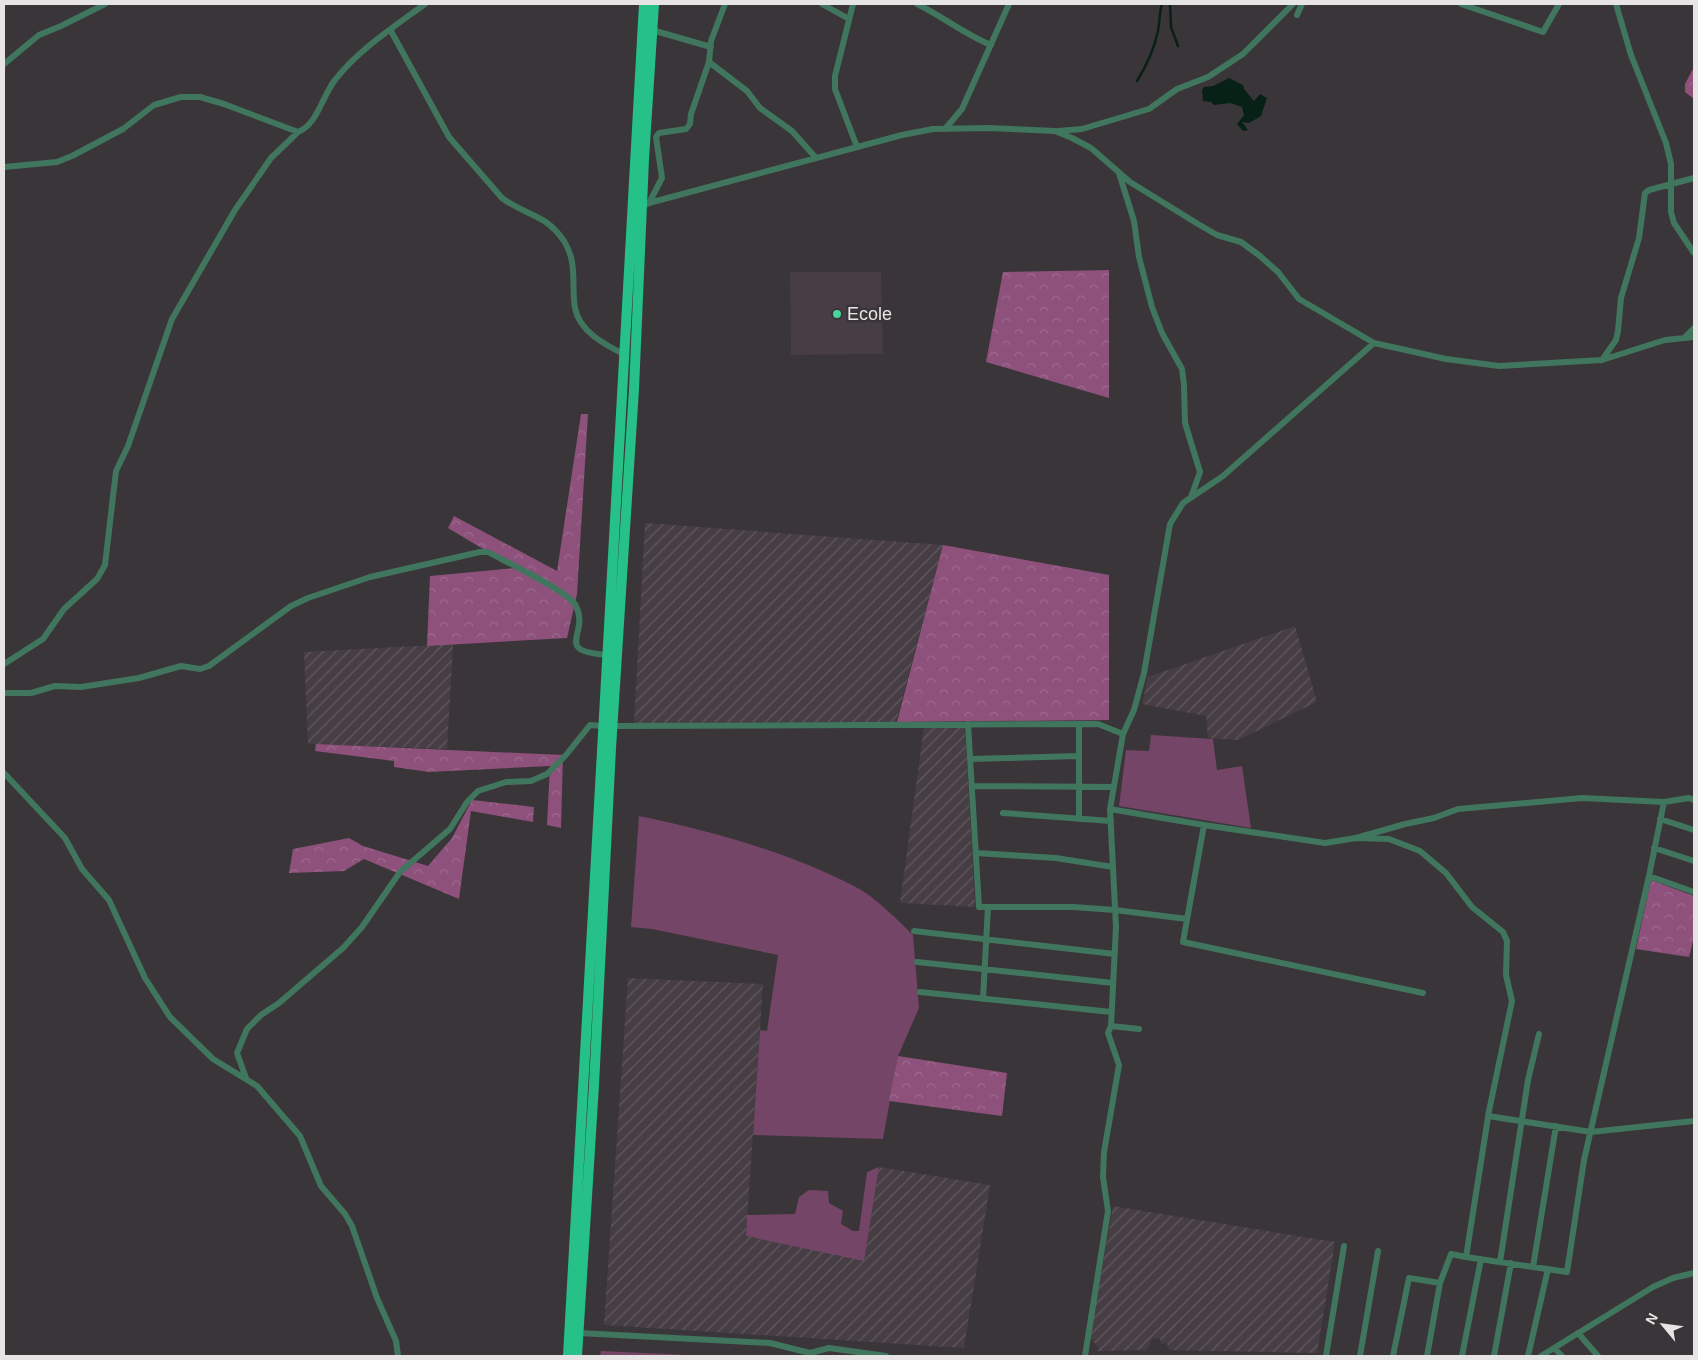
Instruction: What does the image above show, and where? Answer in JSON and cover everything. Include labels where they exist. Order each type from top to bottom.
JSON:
[{"type":"highway","points":[[577,1356],[608,726],[607,655],[644,4]]},
{"type":"highway","points":[[568,1356],[608,726],[646,205],[654,4]]},
{"type":"street","points":[[4,64],[39,35],[105,4]]},
{"type":"street","points":[[4,664],[43,639],[64,609],[97,579],[105,565],[116,471],[128,446],[172,319],[235,210],[271,158],[311,122],[334,80],[360,55],[425,4]]},
{"type":"street","points":[[646,205],[662,178],[656,137],[659,133],[686,128],[690,124],[691,114],[709,62],[711,47],[725,4]]},
{"type":"street","points":[[822,4],[849,19]]},
{"type":"street","points":[[853,4],[835,76],[835,89],[857,147]]},
{"type":"street","points":[[916,4],[936,13],[967,35],[991,45]]},
{"type":"street","points":[[945,129],[962,109],[1009,4]]},
{"type":"street","points":[[646,205],[902,135],[945,129],[988,128],[1055,131],[1082,129],[1149,109],[1177,90],[1208,76],[1243,54],[1293,4]]},
{"type":"street","points":[[1298,15],[1302,4]]},
{"type":"street","points":[[1461,4],[1543,32],[1560,4]]},
{"type":"street","points":[[1616,4],[1631,55],[1666,143],[1671,164],[1671,212],[1674,223],[1694,253]]},
{"type":"street","points":[[391,30],[449,138],[502,198],[511,204],[538,215],[552,225],[565,243],[574,268],[575,308],[579,319],[605,345],[624,354]]},
{"type":"street","points":[[652,30],[711,47]]},
{"type":"street","points":[[709,62],[747,91],[760,108],[792,131],[816,158]]},
{"type":"street","points":[[4,167],[57,162],[124,129],[154,105],[181,97],[200,98],[224,104],[298,132]]},
{"type":"street","points":[[1055,131],[1091,148],[1130,182],[1198,224],[1217,235],[1241,242],[1272,267],[1298,298],[1374,343],[1446,358],[1499,366],[1602,360],[1665,340],[1694,337]]},
{"type":"street","points":[[1119,172],[1134,221],[1139,257],[1152,307],[1162,333],[1182,369],[1185,424],[1200,472],[1192,497]]},
{"type":"street","points":[[1602,360],[1616,340],[1621,298],[1639,238],[1644,193],[1694,178]]},
{"type":"street","points":[[1684,338],[1694,328]]},
{"type":"street","points":[[1085,1356],[1108,1211],[1103,1177],[1104,1152],[1119,1065],[1108,1034],[1111,1026],[1112,1012],[1115,910],[1110,809],[1123,734],[1134,710],[1144,673],[1170,524],[1182,503],[1223,476],[1374,343]]},
{"type":"street","points":[[4,693],[31,693],[55,686],[81,687],[139,678],[181,666],[200,669],[209,666],[291,606],[308,598],[370,578],[480,552],[488,552],[541,580],[572,601],[577,606],[579,620],[576,642],[578,648],[585,653],[607,655]]},
{"type":"street","points":[[968,724],[979,907],[1115,910],[1187,919]]},
{"type":"street","points":[[1079,724],[1079,819]]},
{"type":"street","points":[[246,1078],[237,1053],[247,1029],[261,1015],[279,1003],[343,948],[362,927],[400,872],[450,829],[467,802],[478,791],[486,788],[540,778],[547,774],[566,755],[590,725],[1098,724],[1123,734]]},
{"type":"street","points":[[970,759],[1079,756]]},
{"type":"street","points":[[4,773],[64,838],[78,863],[108,900],[145,978],[170,1018],[213,1059],[257,1086],[300,1136],[321,1186],[345,1214],[396,1341],[398,1356]]},
{"type":"street","points":[[972,786],[1114,787]]},
{"type":"street","points":[[1110,809],[1325,843],[1356,838],[1404,824],[1434,818],[1458,809],[1582,798],[1664,802],[1689,798],[1694,800]]},
{"type":"street","points":[[1427,1356],[1440,1283],[1451,1254],[1567,1272],[1584,1160],[1664,802]]},
{"type":"street","points":[[1003,813],[1111,821]]},
{"type":"street","points":[[1660,819],[1694,830]]},
{"type":"street","points":[[1204,825],[1183,942],[1423,993]]},
{"type":"street","points":[[1356,838],[1389,839],[1420,851],[1446,873],[1472,907],[1503,932],[1507,941],[1506,975],[1512,1001],[1488,1116],[1466,1257]]},
{"type":"street","points":[[1654,848],[1694,861]]},
{"type":"street","points":[[976,852],[1056,858],[1113,867]]},
{"type":"street","points":[[1649,876],[1694,892]]},
{"type":"street","points":[[983,998],[988,907]]},
{"type":"street","points":[[914,930],[1114,954]]},
{"type":"street","points":[[917,962],[1113,983]]},
{"type":"street","points":[[920,992],[1112,1012]]},
{"type":"street","points":[[1111,1026],[1139,1029]]},
{"type":"street","points":[[1500,1262],[1522,1121],[1539,1034]]},
{"type":"street","points":[[1488,1116],[1591,1132],[1694,1122]]},
{"type":"street","points":[[1533,1267],[1556,1126]]},
{"type":"street","points":[[1326,1356],[1344,1246]]},
{"type":"street","points":[[1360,1356],[1378,1252]]},
{"type":"street","points":[[1462,1356],[1481,1259]]},
{"type":"street","points":[[1494,1356],[1511,1263]]},
{"type":"street","points":[[1528,1356],[1548,1269]]},
{"type":"street","points":[[1541,1356],[1653,1288],[1673,1278],[1694,1273]]},
{"type":"street","points":[[1393,1356],[1409,1278],[1440,1283]]},
{"type":"street","points":[[579,1332],[770,1343],[810,1353],[828,1348],[886,1356]]},
{"type":"street","points":[[1578,1333],[1598,1356]]},
{"type":"street","points":[[1554,1348],[1562,1356]]},
{"type":"shaded area","points":[[1229,78],[1243,85],[1254,101],[1260,94],[1267,98],[1261,116],[1249,123],[1242,122],[1248,130],[1243,131],[1237,124],[1244,115],[1242,107],[1230,103],[1214,105],[1211,102],[1203,101],[1202,90],[1204,87],[1213,86]]},
{"type":"shaded area","points":[[790,272],[881,272],[883,354],[791,355]]},
{"type":"shaded area","points":[[645,523],[943,545],[896,722],[634,723]]},
{"type":"shaded area","points":[[1295,626],[1317,702],[1238,740],[1208,738],[1206,716],[1142,704],[1148,677]]},
{"type":"shaded area","points":[[453,644],[447,749],[308,744],[304,652]]},
{"type":"shaded area","points":[[924,727],[965,727],[975,907],[900,903]]},
{"type":"shaded area","points":[[1151,735],[1213,739],[1217,770],[1242,766],[1251,828],[1119,806],[1126,750],[1149,751]]},
{"type":"shaded area","points":[[639,816],[694,828],[749,844],[829,874],[870,896],[913,935],[919,1008],[898,1056],[883,1139],[753,1135],[760,1030],[767,1031],[778,955],[652,929],[631,927]]},
{"type":"shaded area","points":[[628,978],[763,984],[746,1236],[864,1260],[879,1167],[990,1185],[964,1348],[604,1325]]},
{"type":"shaded area","points":[[879,1167],[864,1261],[746,1236],[747,1215],[795,1214],[799,1197],[809,1190],[828,1191],[829,1203],[843,1211],[841,1224],[853,1231],[859,1231],[867,1172]]},
{"type":"shaded area","points":[[1113,1206],[1335,1242],[1317,1353],[1169,1350],[1167,1343],[1161,1344],[1160,1338],[1152,1339],[1147,1350],[1098,1351],[1098,1347],[1090,1338]]},
{"type":"shaded area","points":[[601,1351],[710,1356],[600,1356]]},
{"type":"green space","points":[[1694,67],[1694,99],[1685,92],[1685,84]]},
{"type":"green space","points":[[1109,270],[1109,398],[986,362],[1003,272]]},
{"type":"green space","points":[[581,414],[588,414],[577,594],[567,638],[427,646],[430,576],[515,568],[448,528],[454,516],[557,571]]},
{"type":"green space","points":[[943,545],[1109,575],[1109,720],[897,722]]},
{"type":"green space","points":[[316,744],[563,755],[561,828],[547,825],[550,766],[429,772],[394,767],[394,761],[315,751]]},
{"type":"green space","points":[[472,800],[534,807],[533,822],[471,811],[459,899],[364,859],[344,871],[289,873],[293,849],[349,838],[363,846],[428,866],[452,838]]},
{"type":"green space","points":[[1651,880],[1694,896],[1694,937],[1689,957],[1636,949]]},
{"type":"green space","points":[[898,1056],[1007,1073],[1002,1116],[889,1101]]},
{"type":"waterway","points":[[1137,81],[1154,45],[1162,4]]},
{"type":"waterway","points":[[1170,4],[1171,27],[1178,46]]},
{"type":"place","name":"Ecole","points":[[837,314]]}]
